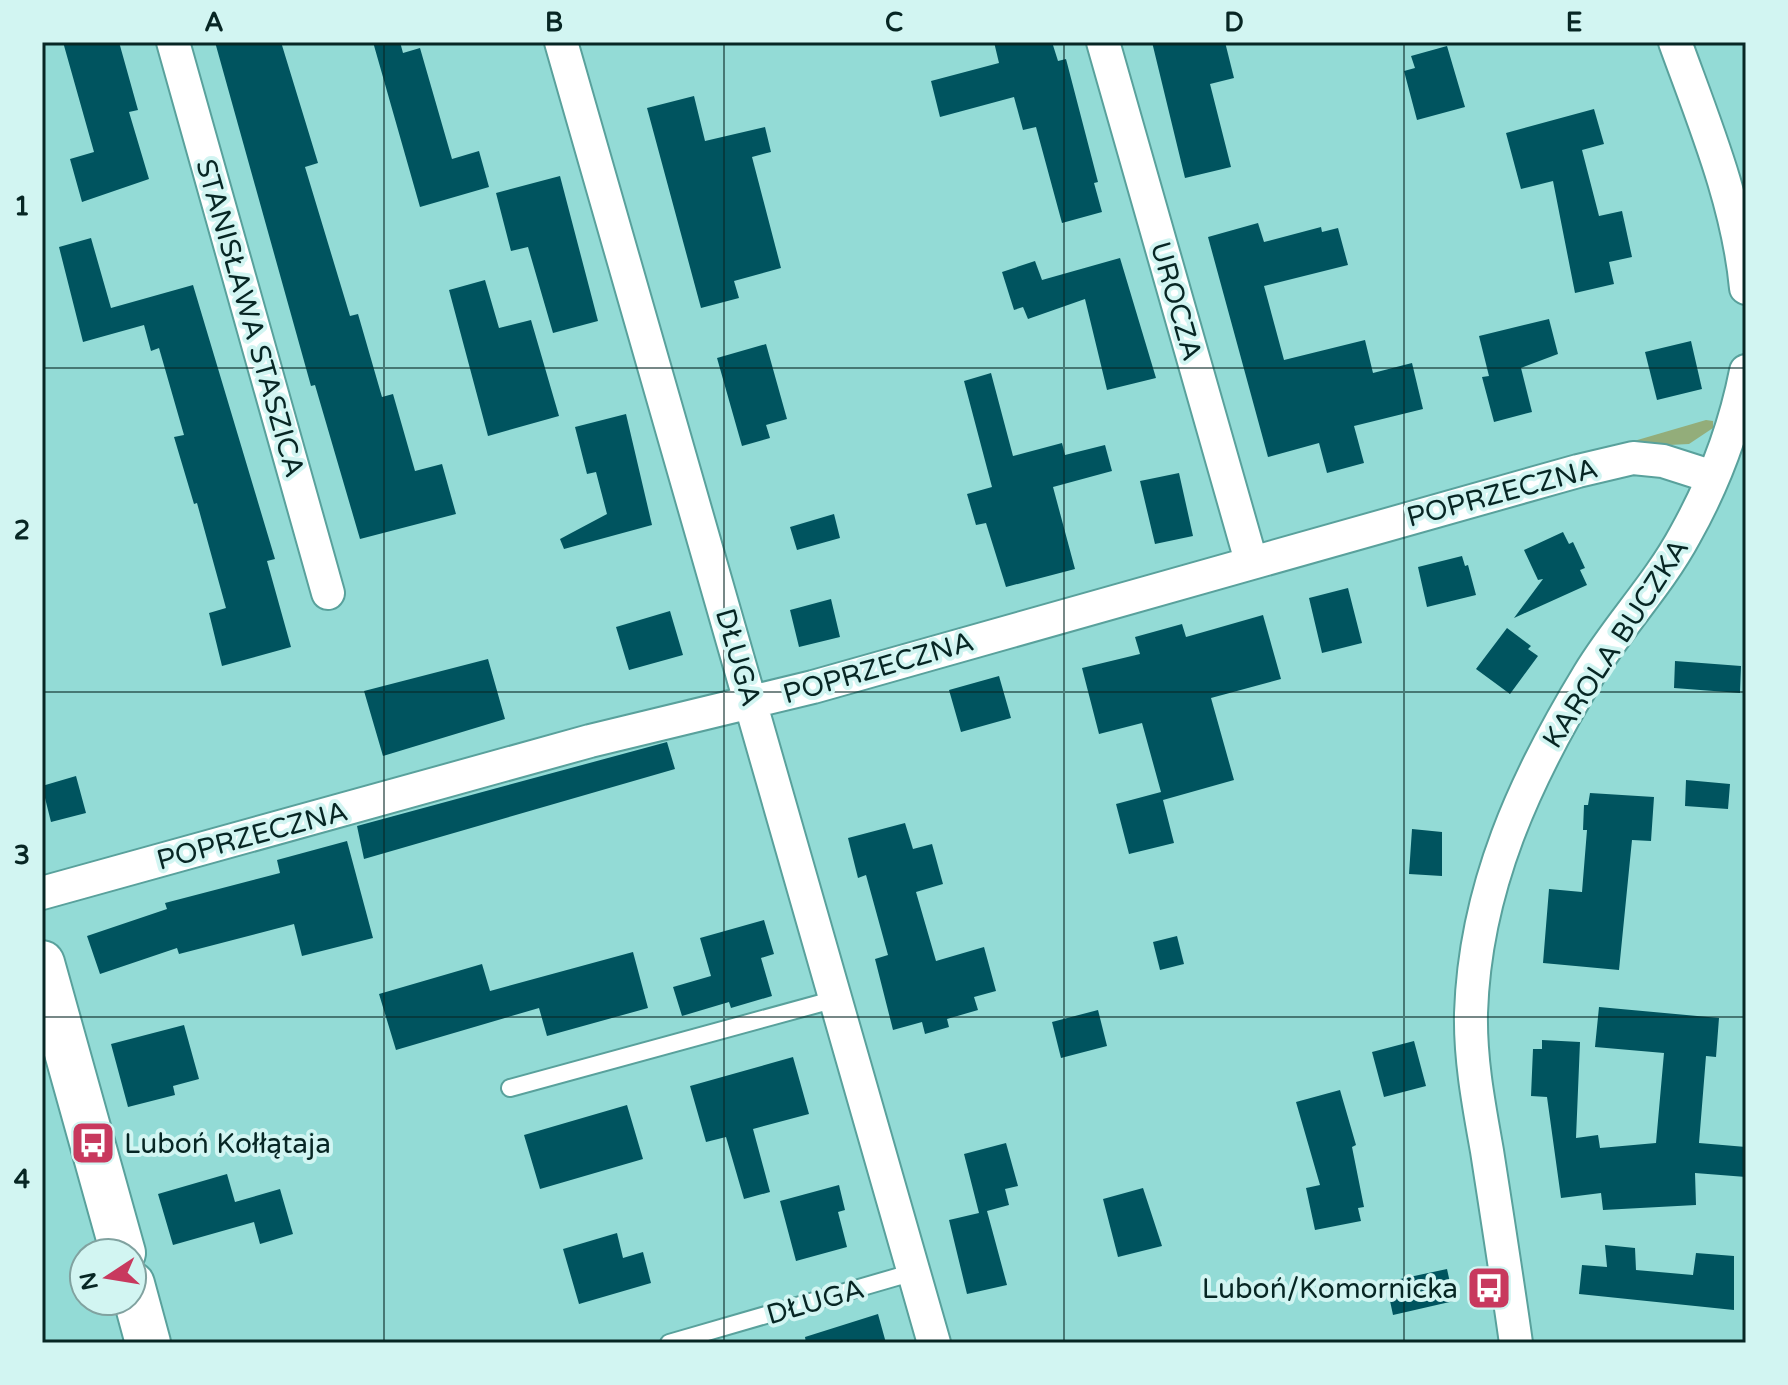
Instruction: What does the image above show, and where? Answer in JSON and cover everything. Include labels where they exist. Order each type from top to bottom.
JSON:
[{"type":"street","name":"STANISŁAWA STASZICA","points":[[173,42],[328,593]]},
{"type":"street","name":"DŁUGA","points":[[561,42],[753,701],[934,1343]]},
{"type":"street","name":"UROCZA","points":[[1103,42],[1251,561]]},
{"type":"street","points":[[1675,42],[1720,168],[1738,238],[1746,288]]},
{"type":"street","name":"KAROLA BUCZKA","points":[[1516,1343],[1472,1052],[1473,982],[1488,890],[1511,823],[1555,729],[1595,663],[1685,536],[1713,477],[1736,414],[1746,371]]},
{"type":"street","name":"POPRZECZNA","points":[[42,893],[590,741],[753,701],[1431,510],[1633,458],[1663,461],[1713,477]]},
{"type":"street","points":[[42,963],[119,1237]]},
{"type":"street","points":[[141,1317],[148,1343]]},
{"type":"lane","points":[[510,1088],[836,999]]},
{"type":"lane","name":"DŁUGA","points":[[669,1343],[914,1272]]},
{"type":"green space","points":[[1706,420],[1713,421],[1713,428],[1689,444],[1610,448]]},
{"type":"building","points":[[63,42],[119,42],[138,110],[129,112],[149,179],[82,202],[70,159],[94,152]]},
{"type":"building","points":[[215,42],[281,42],[318,163],[305,167],[350,316],[358,314],[382,397],[393,394],[415,471],[442,464],[456,514],[360,539],[315,385],[311,386]]},
{"type":"building","points":[[373,42],[400,42],[403,53],[420,48],[452,159],[479,151],[489,187],[420,207]]},
{"type":"building","points":[[994,42],[1052,42],[1058,61],[1066,59],[1098,182],[1094,183],[1102,212],[1062,223],[1036,127],[1023,130],[1014,97],[940,117],[931,81],[999,63]]},
{"type":"building","points":[[1152,42],[1225,42],[1234,78],[1210,84],[1231,167],[1185,178]]},
{"type":"building","points":[[1447,46],[1465,107],[1417,120],[1404,71],[1415,68],[1411,56]]},
{"type":"building","points":[[694,96],[705,141],[765,127],[771,152],[752,157],[781,268],[734,281],[739,298],[701,308],[647,108]]},
{"type":"building","points":[[1594,109],[1604,144],[1582,150],[1599,216],[1622,211],[1632,257],[1609,262],[1614,284],[1575,293],[1553,181],[1521,189],[1506,133]]},
{"type":"building","points":[[560,176],[598,321],[553,333],[528,247],[511,251],[496,193]]},
{"type":"building","points":[[1258,223],[1264,242],[1321,227],[1322,232],[1338,228],[1348,265],[1264,286],[1284,360],[1365,340],[1373,373],[1412,363],[1423,409],[1354,426],[1364,463],[1327,473],[1319,443],[1268,457],[1208,237]]},
{"type":"building","points":[[91,238],[111,308],[193,285],[275,559],[267,561],[291,647],[222,666],[209,613],[226,608],[197,503],[194,504],[174,437],[184,435],[159,348],[151,351],[144,325],[83,342],[59,247]]},
{"type":"building","points":[[1120,258],[1156,378],[1107,390],[1085,299],[1028,319],[1023,307],[1014,310],[1002,272],[1035,261],[1042,280]]},
{"type":"building","points":[[485,280],[499,328],[531,320],[559,416],[488,436],[449,290]]},
{"type":"building","points":[[1549,319],[1558,354],[1521,368],[1532,412],[1494,422],[1482,377],[1489,376],[1479,336]]},
{"type":"building","points":[[1691,341],[1702,389],[1657,400],[1645,352]]},
{"type":"building","points":[[766,344],[787,419],[766,425],[770,438],[742,446],[717,358]]},
{"type":"building","points":[[991,373],[1013,456],[1062,443],[1065,455],[1105,445],[1112,471],[1053,487],[1075,569],[1006,587],[986,523],[976,525],[967,494],[992,487],[964,381]]},
{"type":"building","points":[[626,414],[652,525],[564,549],[560,539],[607,514],[596,472],[587,474],[575,427]]},
{"type":"building","points":[[1179,473],[1193,536],[1155,544],[1140,481]]},
{"type":"building","points":[[834,514],[840,538],[797,550],[790,527]]},
{"type":"building","points":[[1563,532],[1569,544],[1573,542],[1585,568],[1580,570],[1587,585],[1514,618],[1543,579],[1538,580],[1524,550]]},
{"type":"building","points":[[1462,556],[1465,566],[1468,565],[1476,595],[1427,607],[1418,567]]},
{"type":"building","points":[[1348,588],[1362,643],[1322,653],[1309,598]]},
{"type":"building","points":[[831,599],[840,637],[799,647],[790,610]]},
{"type":"building","points":[[670,611],[683,655],[629,670],[616,627]]},
{"type":"building","points":[[1263,615],[1281,679],[1211,698],[1234,780],[1163,800],[1174,843],[1129,854],[1116,804],[1161,792],[1142,723],[1099,734],[1082,668],[1140,654],[1135,637],[1182,624],[1186,637]]},
{"type":"building","points":[[1507,628],[1531,646],[1528,649],[1538,656],[1510,694],[1476,669]]},
{"type":"building","points":[[488,659],[505,719],[383,756],[364,691]]},
{"type":"building","points":[[1675,661],[1741,666],[1740,693],[1674,688]]},
{"type":"building","points":[[999,676],[1011,718],[961,732],[949,690]]},
{"type":"building","points":[[667,742],[675,769],[364,859],[357,826]]},
{"type":"building","points":[[76,776],[86,813],[51,822],[42,786]]},
{"type":"building","points":[[1686,780],[1730,784],[1728,809],[1685,806]]},
{"type":"building","points":[[1590,793],[1654,797],[1651,841],[1632,840],[1619,970],[1543,963],[1549,889],[1582,892],[1587,830],[1583,830],[1584,805],[1588,805]]},
{"type":"building","points":[[905,823],[913,849],[932,844],[943,884],[916,892],[936,961],[984,947],[996,991],[974,997],[978,1010],[947,1019],[949,1027],[925,1034],[922,1022],[893,1030],[875,959],[888,955],[866,875],[858,878],[848,838]]},
{"type":"building","points":[[1412,829],[1442,832],[1442,876],[1409,874]]},
{"type":"building","points":[[347,841],[373,938],[302,956],[294,924],[179,954],[177,948],[100,974],[87,936],[167,909],[165,903],[280,873],[277,860]]},
{"type":"building","points":[[764,920],[774,954],[761,958],[772,996],[731,1008],[729,1002],[682,1016],[673,987],[711,976],[700,938]]},
{"type":"building","points":[[1177,936],[1184,964],[1160,970],[1153,942]]},
{"type":"building","points":[[633,952],[648,1008],[547,1036],[539,1008],[396,1050],[379,994],[482,964],[490,991]]},
{"type":"building","points":[[1599,1007],[1719,1018],[1716,1057],[1706,1056],[1699,1143],[1746,1147],[1746,1177],[1695,1173],[1696,1205],[1603,1210],[1601,1193],[1561,1198],[1547,1097],[1531,1096],[1533,1049],[1542,1049],[1542,1040],[1580,1042],[1576,1138],[1598,1135],[1600,1148],[1656,1143],[1664,1053],[1595,1047]]},
{"type":"building","points":[[1098,1010],[1107,1046],[1061,1058],[1052,1022]]},
{"type":"building","points":[[184,1025],[199,1079],[173,1086],[175,1095],[128,1107],[111,1044]]},
{"type":"building","points":[[1414,1041],[1426,1086],[1384,1097],[1372,1052]]},
{"type":"building","points":[[793,1057],[809,1114],[753,1129],[770,1192],[744,1199],[726,1137],[706,1142],[690,1086]]},
{"type":"building","points":[[1340,1090],[1356,1145],[1352,1147],[1364,1207],[1358,1208],[1361,1221],[1315,1230],[1306,1188],[1320,1185],[1296,1102]]},
{"type":"building","points":[[627,1105],[643,1159],[540,1189],[524,1135]]},
{"type":"building","points":[[1006,1143],[1018,1186],[1005,1189],[1009,1205],[987,1211],[1007,1285],[967,1294],[949,1220],[979,1213],[964,1154]]},
{"type":"building","points":[[227,1174],[235,1202],[280,1189],[293,1234],[260,1244],[254,1222],[173,1245],[158,1194]]},
{"type":"building","points":[[839,1185],[845,1210],[838,1212],[847,1247],[796,1261],[780,1201]]},
{"type":"building","points":[[1143,1188],[1162,1246],[1118,1257],[1103,1199]]},
{"type":"building","points":[[617,1233],[623,1258],[643,1252],[651,1283],[579,1304],[563,1249]]},
{"type":"building","points":[[1605,1245],[1635,1248],[1636,1270],[1693,1275],[1696,1253],[1734,1256],[1734,1310],[1579,1294],[1582,1265],[1607,1267]]},
{"type":"building","points":[[1447,1269],[1454,1301],[1393,1315],[1386,1282]]},
{"type":"building","points":[[878,1314],[886,1343],[806,1343],[805,1337]]},
{"type":"place","name":"Luboń Kołłątaja","points":[[93,1143]]},
{"type":"place","name":"Luboń/Komornicka","points":[[1489,1288]]}]
